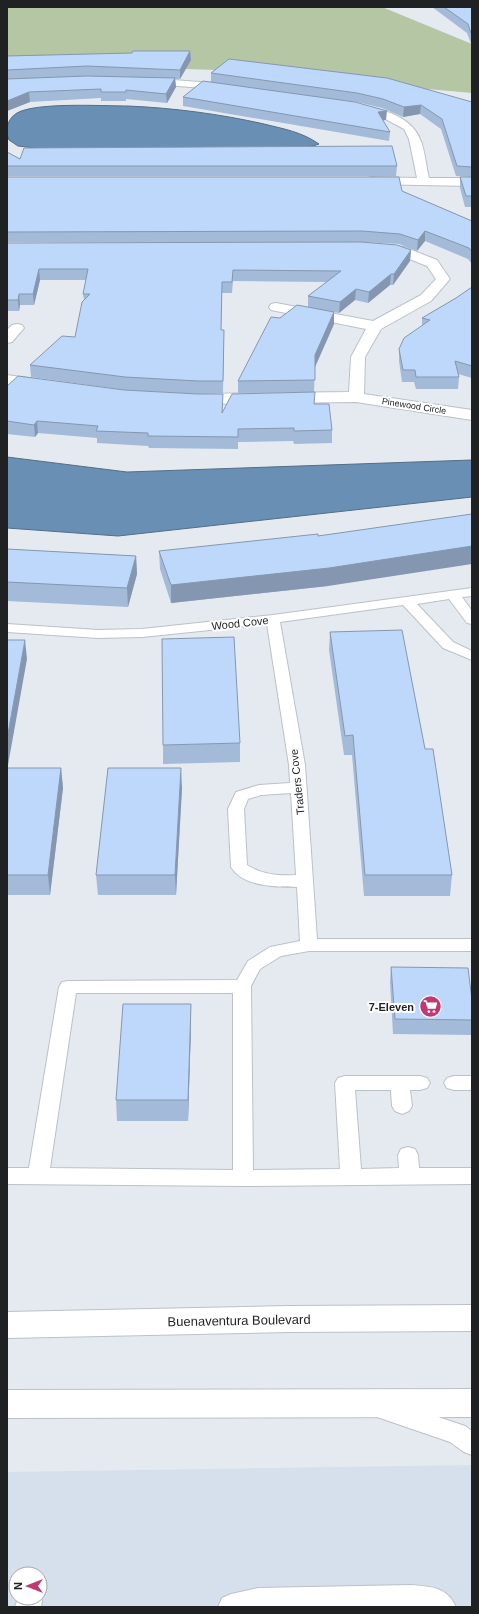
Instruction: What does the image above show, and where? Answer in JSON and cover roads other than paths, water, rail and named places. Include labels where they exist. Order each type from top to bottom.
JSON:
[{"type":"street","points":[[136,80],[188,83],[237,89]]},
{"type":"street","points":[[349,106],[381,112],[408,127],[415,139],[424,181]]},
{"type":"street","points":[[361,181],[472,182]]},
{"type":"street","points":[[356,396],[358,358],[374,326],[426,298],[443,278],[432,263],[399,250],[369,248]]},
{"type":"street","points":[[276,307],[374,326]]},
{"type":"street","points":[[7,340],[17,328]]},
{"type":"street","points":[[7,380],[54,387]]},
{"type":"street","name":"Pinewood Circle","points":[[176,398],[198,400],[356,396],[472,415]]},
{"type":"street","name":"Buenaventura Boulevard","points":[[7,1325],[281,1319],[472,1318]]},
{"type":"street","points":[[7,1404],[472,1403]]},
{"type":"lane","name":"Wood Cove","points":[[7,628],[98,634],[142,633],[273,619],[472,592]]},
{"type":"lane","points":[[453,595],[472,620]]},
{"type":"lane","points":[[407,601],[448,645],[472,656]]},
{"type":"lane","name":"Traders Cove","points":[[273,619],[297,765],[309,945]]},
{"type":"lane","points":[[298,788],[259,790],[242,796],[236,809],[239,867],[250,876],[270,881],[305,881]]},
{"type":"lane","points":[[242,1178],[242,986],[254,965],[276,951],[309,945],[472,945]]},
{"type":"lane","points":[[38,1177],[68,987],[242,986]]},
{"type":"lane","points":[[351,1177],[345,1083],[420,1083]]},
{"type":"lane","points":[[400,1083],[402,1106]]},
{"type":"lane","points":[[408,1155],[410,1177]]},
{"type":"lane","points":[[7,1176],[242,1178],[472,1176]]},
{"type":"lane","points":[[365,1404],[457,1434],[472,1444]]},
{"type":"lane","points":[[231,1607],[258,1601],[412,1598],[434,1600],[443,1607]]},
{"type":"water","points":[[70,105],[128,106],[197,112],[247,120],[293,131],[319,144],[296,148],[35,148],[18,146],[9,140],[7,132],[9,122],[14,115],[39,107]]},
{"type":"water","points":[[7,457],[127,472],[472,460],[472,497],[118,536],[7,528]]},
{"type":"place","name":"7-Eleven","points":[[430,1007]]}]
